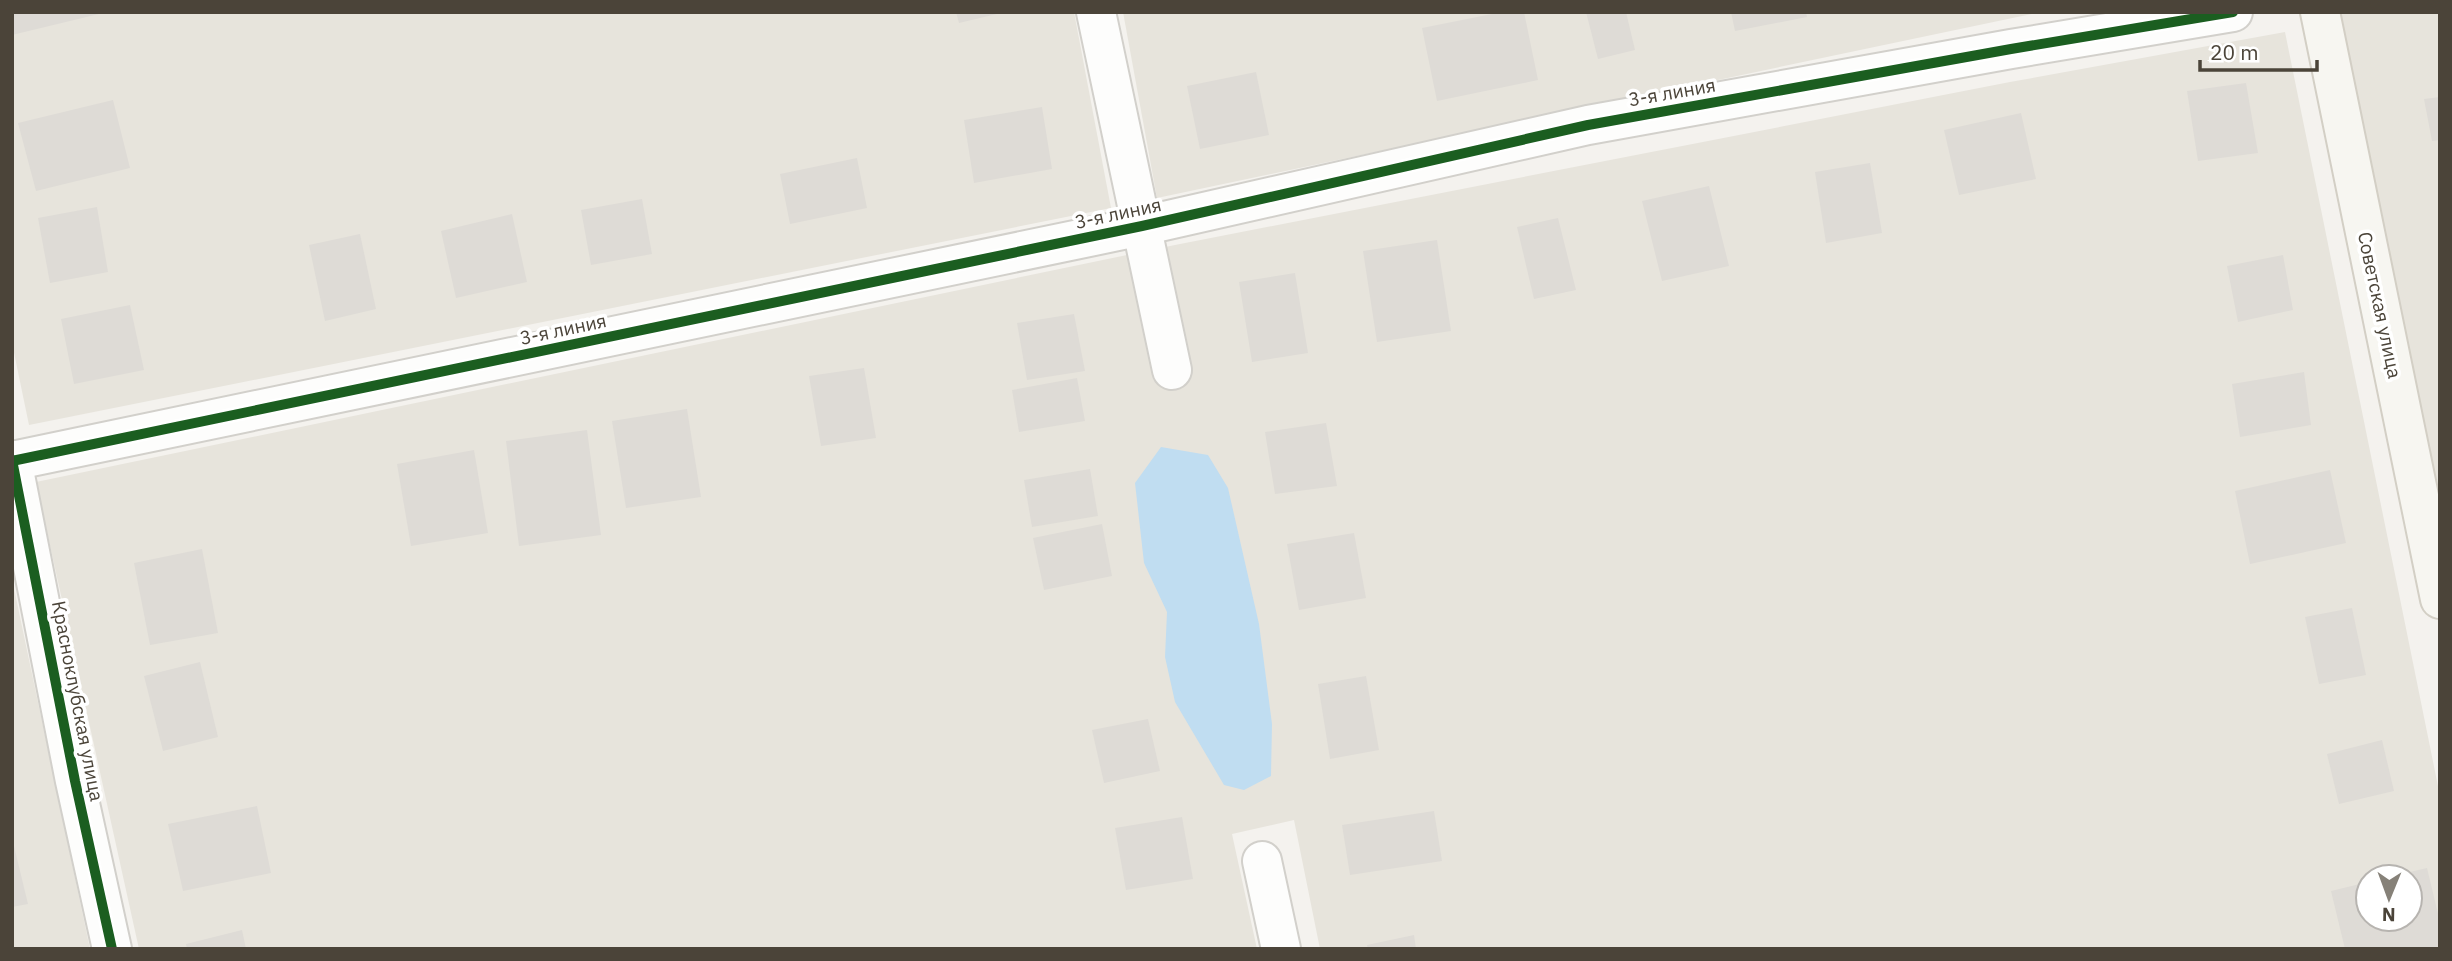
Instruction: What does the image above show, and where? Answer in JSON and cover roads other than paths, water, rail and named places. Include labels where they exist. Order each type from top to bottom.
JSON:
[{"type":"main road","name":"Советская улица","points":[[2320,12],[2440,599]]},
{"type":"street","points":[[1096,12],[1172,370]]},
{"type":"street","name":"3-я линия","points":[[12,461],[1142,226],[1588,125],[2233,12]]},
{"type":"street","name":"Красноклубская улица","points":[[12,461],[75,781],[112,949]]},
{"type":"street","points":[[1262,861],[1281,949]]},
{"type":"water","points":[[1161,447],[1208,455],[1228,488],[1259,624],[1272,724],[1271,776],[1244,790],[1224,785],[1175,702],[1165,657],[1167,612],[1144,563],[1135,483]]}]
